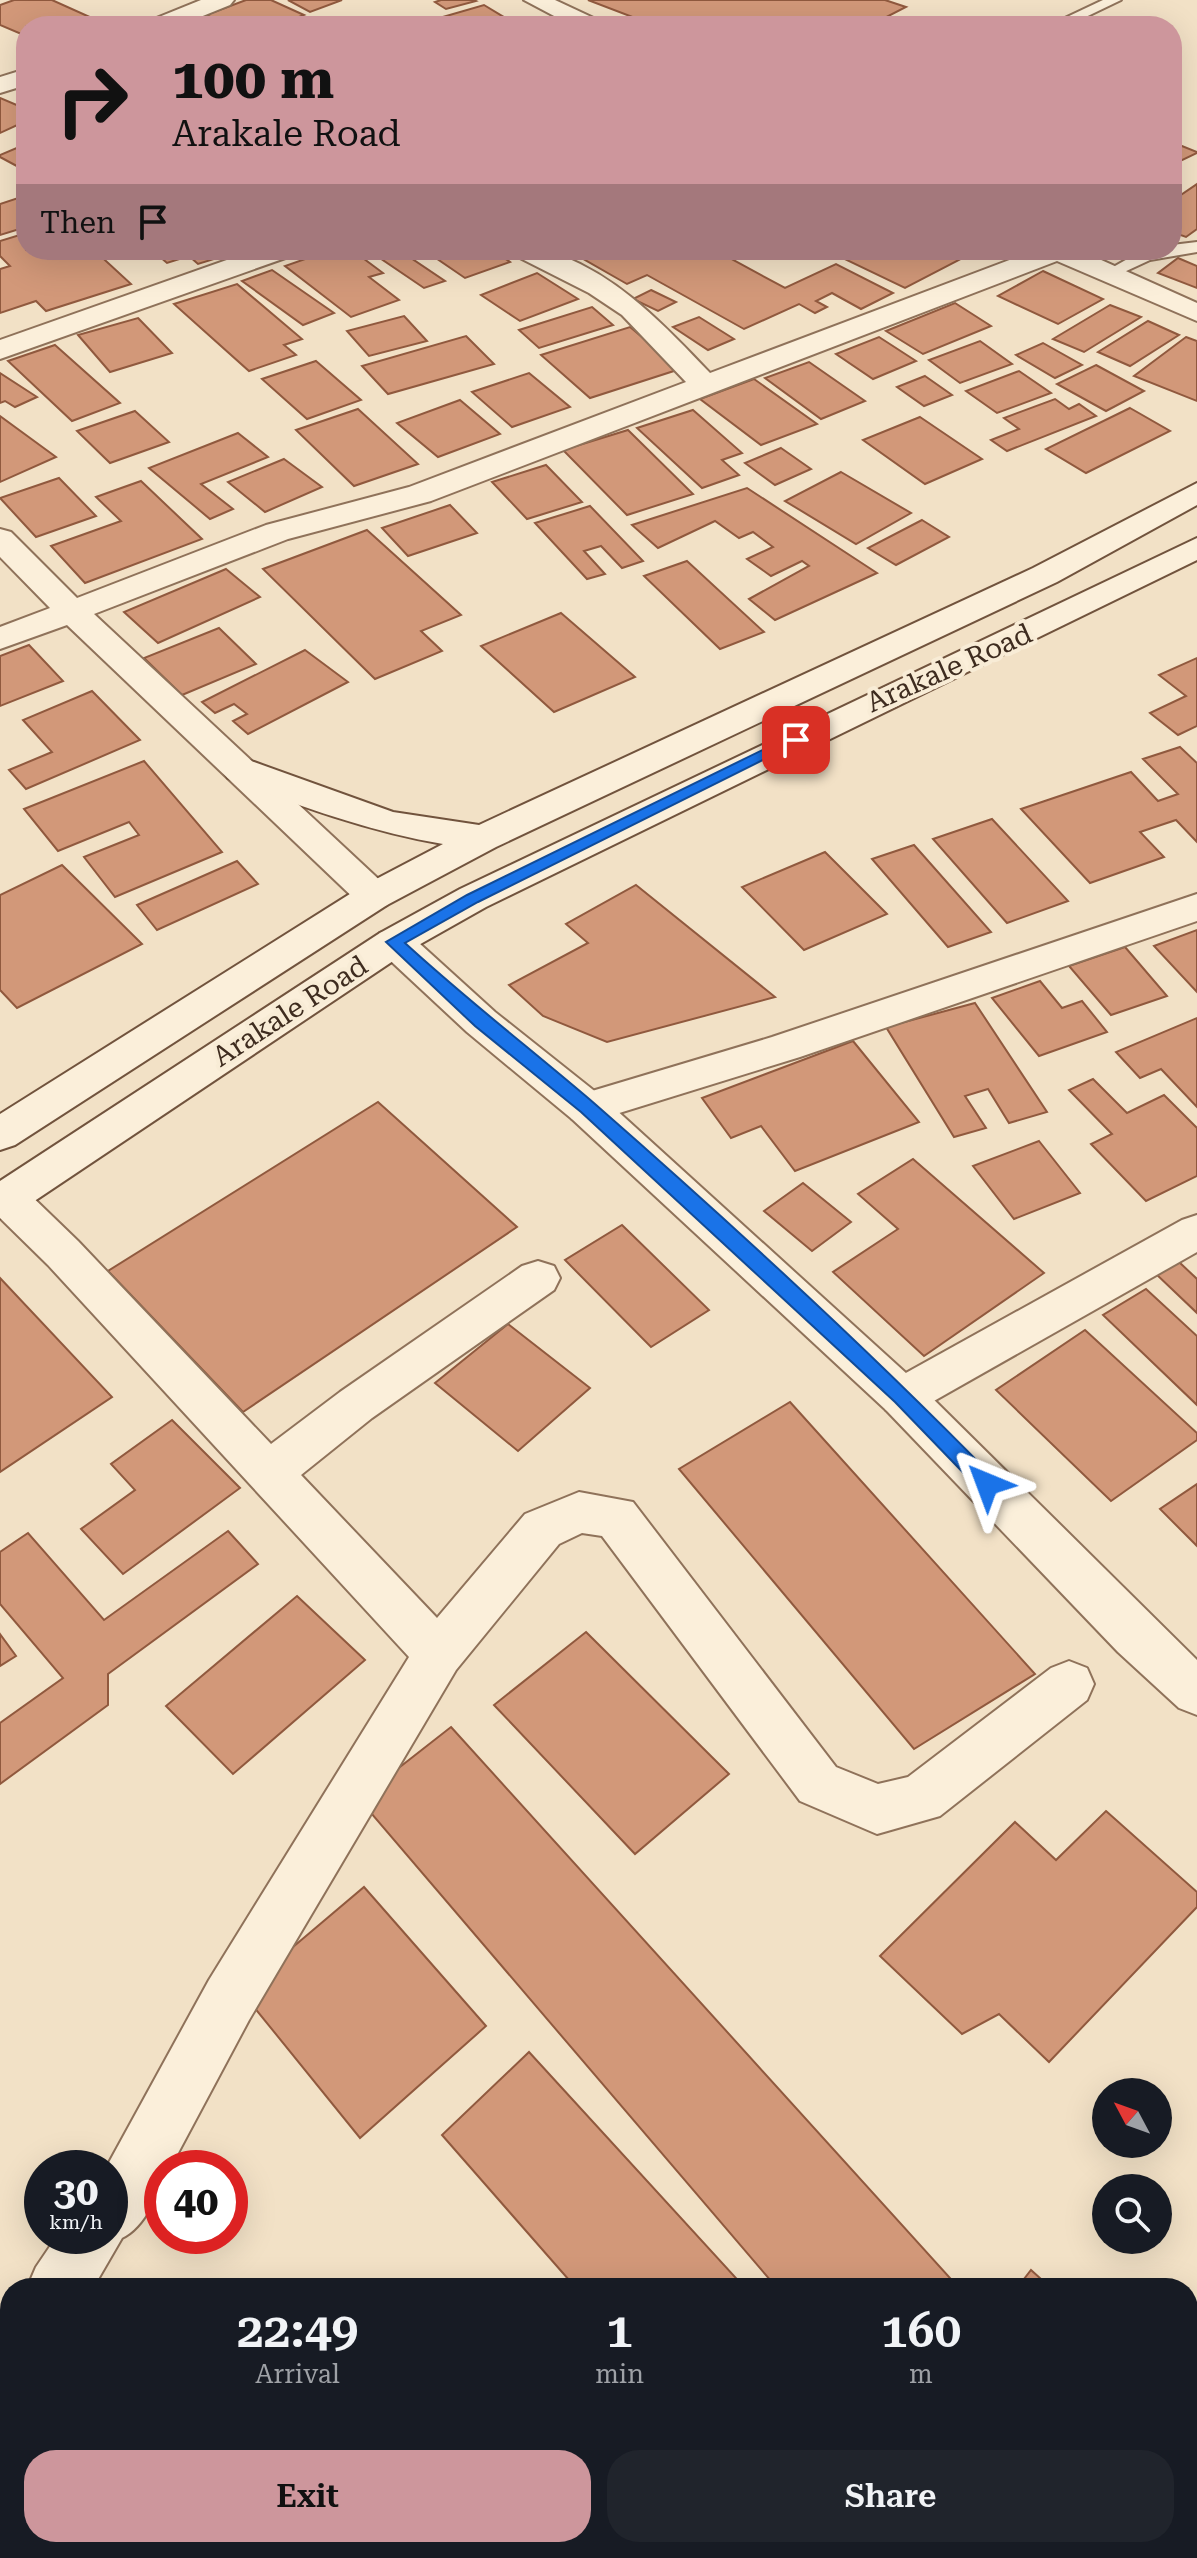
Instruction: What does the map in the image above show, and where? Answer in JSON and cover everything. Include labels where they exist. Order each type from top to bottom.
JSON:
[{"type":"street","points":[[182,16],[222,0]]},
{"type":"street","points":[[536,0],[570,16]]},
{"type":"street","points":[[0,350],[253,260]]},
{"type":"street","points":[[546,260],[599,287],[632,309],[704,384]]},
{"type":"street","points":[[0,639],[277,532],[420,494],[1031,260]]},
{"type":"street","points":[[1079,260],[1197,313]]},
{"type":"street","name":"Arakale Road","points":[[0,1134],[374,896],[483,838],[1045,575],[1197,492]]},
{"type":"street","points":[[0,539],[71,612],[374,896]]},
{"type":"street","name":"Arakale Road","points":[[3,1200],[394,942],[473,898],[852,712],[951,669],[1197,548]]},
{"type":"street","points":[[914,636],[951,669]]},
{"type":"street","points":[[241,770],[326,803],[390,823],[483,838]]},
{"type":"street","points":[[587,1108],[786,1047],[1197,907]]},
{"type":"street","points":[[394,942],[481,1022],[587,1108],[902,1397],[1136,1636],[1197,1692]]},
{"type":"street","points":[[3,1200],[269,1473],[438,1654]]},
{"type":"street","points":[[902,1397],[1197,1232]]},
{"type":"street","points":[[269,1473],[356,1405],[538,1278]]},
{"type":"street","points":[[128,2187],[229,2000],[438,1654],[542,1529],[579,1512],[616,1517],[818,1784],[877,1809],[921,1799],[1069,1684]]},
{"type":"street","points":[[64,2278],[81,2254]]},
{"type":"lane","points":[[1078,16],[1114,0]]},
{"type":"lane","points":[[1109,274],[1136,260]]},
{"type":"building","points":[[14,0],[52,0],[88,16],[16,16],[16,32],[0,25],[0,5]]},
{"type":"building","points":[[246,0],[271,0],[304,15],[208,16],[206,15]]},
{"type":"building","points":[[288,0],[342,0],[310,12]]},
{"type":"building","points":[[588,0],[885,0],[906,7],[888,16],[630,16]]},
{"type":"building","points":[[476,1],[446,9],[435,2]]},
{"type":"building","points":[[484,5],[502,16],[446,16]]},
{"type":"building","points":[[0,98],[16,105],[16,126],[0,133]]},
{"type":"building","points":[[1182,146],[1197,153],[1182,160]]},
{"type":"building","points":[[16,148],[16,166],[0,157]]},
{"type":"building","points":[[1197,184],[1197,229],[1186,237],[1182,236],[1182,194]]},
{"type":"building","points":[[16,199],[16,230],[0,235],[0,204]]},
{"type":"building","points":[[16,236],[16,260],[105,260],[131,284],[46,311],[36,301],[0,313],[0,269],[10,266],[0,256],[0,241]]},
{"type":"building","points":[[302,260],[365,260],[383,273],[369,277],[399,300],[351,317],[285,266]]},
{"type":"building","points":[[383,260],[414,260],[445,281],[424,288]]},
{"type":"building","points":[[439,260],[510,262],[465,278]]},
{"type":"building","points":[[585,260],[733,260],[785,288],[836,264],[893,293],[861,309],[832,293],[816,301],[827,307],[815,313],[799,304],[744,329],[647,275],[627,284]]},
{"type":"building","points":[[847,260],[959,260],[905,288]]},
{"type":"building","points":[[1175,260],[1182,260],[1197,266],[1197,288],[1158,273]]},
{"type":"building","points":[[272,270],[334,313],[303,325],[242,281]]},
{"type":"building","points":[[1043,271],[1103,299],[1058,324],[998,296]]},
{"type":"building","points":[[537,273],[578,299],[520,321],[481,295]]},
{"type":"building","points":[[237,284],[302,339],[284,345],[296,355],[249,371],[174,304]]},
{"type":"building","points":[[651,290],[676,302],[658,311],[633,299]]},
{"type":"building","points":[[955,303],[991,326],[923,354],[886,331]]},
{"type":"building","points":[[1110,305],[1141,317],[1084,352],[1053,339]]},
{"type":"building","points":[[592,307],[613,325],[539,348],[519,330]]},
{"type":"building","points":[[404,316],[427,341],[369,356],[347,331]]},
{"type":"building","points":[[699,317],[734,339],[708,350],[673,327]]},
{"type":"building","points":[[138,318],[172,353],[110,372],[78,335]]},
{"type":"building","points":[[1148,321],[1179,335],[1130,366],[1098,352]]},
{"type":"building","points":[[630,327],[680,369],[590,398],[541,355]]},
{"type":"building","points":[[466,336],[494,364],[388,394],[362,366]]},
{"type":"building","points":[[879,337],[916,361],[873,379],[836,354]]},
{"type":"building","points":[[1186,337],[1197,341],[1197,401],[1134,376]]},
{"type":"building","points":[[980,341],[1012,364],[960,383],[929,360]]},
{"type":"building","points":[[1043,343],[1082,365],[1055,378],[1016,355]]},
{"type":"building","points":[[55,345],[120,403],[72,421],[8,361]]},
{"type":"building","points":[[316,361],[361,400],[307,419],[262,379]]},
{"type":"building","points":[[809,362],[865,401],[821,419],[765,378]]},
{"type":"building","points":[[1096,365],[1144,391],[1106,411],[1057,384]]},
{"type":"building","points":[[1019,371],[1051,393],[997,413],[966,391]]},
{"type":"building","points":[[0,373],[37,397],[15,407],[5,401],[0,403]]},
{"type":"building","points":[[529,373],[570,407],[512,427],[472,392]]},
{"type":"building","points":[[925,376],[952,395],[924,406],[897,387]]},
{"type":"building","points":[[754,379],[817,424],[761,445],[700,399]]},
{"type":"building","points":[[1055,399],[1069,409],[1079,404],[1096,416],[1007,451],[991,440],[1019,429],[1004,418]]},
{"type":"building","points":[[460,400],[500,434],[438,457],[397,423]]},
{"type":"building","points":[[1130,408],[1170,431],[1086,473],[1046,449]]},
{"type":"building","points":[[358,409],[418,464],[354,486],[296,430]]},
{"type":"building","points":[[693,410],[742,453],[722,460],[739,475],[702,488],[637,428]]},
{"type":"building","points":[[135,411],[169,442],[110,463],[77,431]]},
{"type":"building","points":[[0,416],[56,457],[0,482]]},
{"type":"building","points":[[920,417],[982,459],[925,484],[863,440]]},
{"type":"building","points":[[628,430],[693,494],[627,515],[563,450]]},
{"type":"building","points":[[238,433],[268,457],[201,484],[233,509],[210,519],[149,468]]},
{"type":"building","points":[[781,448],[811,469],[775,485],[745,463]]},
{"type":"building","points":[[284,459],[322,487],[265,512],[228,482]]},
{"type":"building","points":[[546,465],[582,502],[527,519],[492,482]]},
{"type":"building","points":[[841,472],[911,513],[856,544],[785,501]]},
{"type":"building","points":[[59,478],[96,516],[36,537],[0,498]]},
{"type":"building","points":[[141,481],[202,539],[85,583],[51,546],[121,521],[96,497]]},
{"type":"building","points":[[747,488],[877,573],[775,620],[749,599],[809,566],[802,561],[771,576],[747,559],[773,547],[753,532],[739,538],[715,521],[658,548],[632,525]]},
{"type":"building","points":[[450,505],[477,533],[408,556],[382,528]]},
{"type":"building","points":[[590,506],[643,561],[622,568],[601,546],[584,551],[605,574],[587,579],[535,523]]},
{"type":"building","points":[[922,520],[949,537],[896,565],[868,548]]},
{"type":"building","points":[[367,530],[461,615],[421,631],[442,651],[375,679],[263,569]]},
{"type":"building","points":[[687,561],[764,632],[720,649],[644,576]]},
{"type":"building","points":[[226,569],[260,597],[158,643],[124,612]]},
{"type":"building","points":[[561,613],[635,677],[554,712],[481,646]]},
{"type":"building","points":[[219,628],[256,664],[182,695],[144,658]]},
{"type":"building","points":[[29,645],[63,681],[0,706],[0,656]]},
{"type":"building","points":[[305,650],[348,682],[248,734],[233,721],[247,714],[234,704],[215,713],[202,702]]},
{"type":"building","points":[[1197,658],[1197,726],[1178,735],[1150,713],[1186,696],[1159,675]]},
{"type":"building","points":[[92,691],[140,740],[26,789],[9,770],[52,752],[23,720]]},
{"type":"building","points":[[1180,747],[1197,763],[1197,842],[1176,820],[1140,832],[1164,857],[1090,883],[1021,809],[1131,772],[1158,801],[1178,794],[1143,759]]},
{"type":"building","points":[[144,761],[222,852],[115,897],[84,857],[139,835],[129,822],[58,851],[24,809]]},
{"type":"building","points":[[992,819],[1068,901],[1007,923],[933,839]]},
{"type":"building","points":[[914,845],[991,932],[948,947],[872,859]]},
{"type":"building","points":[[825,852],[887,914],[804,950],[742,887]]},
{"type":"building","points":[[237,861],[258,884],[157,930],[137,905]]},
{"type":"building","points":[[62,865],[142,944],[17,1008],[0,990],[0,895]]},
{"type":"building","points":[[636,885],[775,997],[607,1042],[543,1016],[509,985],[588,943],[566,924]]},
{"type":"building","points":[[1197,930],[1197,992],[1154,946]]},
{"type":"building","points":[[1125,947],[1167,996],[1111,1015],[1069,966]]},
{"type":"building","points":[[1040,981],[1062,1008],[1082,1001],[1107,1032],[1039,1056],[992,998]]},
{"type":"building","points":[[975,1003],[1047,1112],[1009,1123],[988,1089],[965,1096],[986,1128],[954,1137],[886,1027]]},
{"type":"building","points":[[1197,1018],[1197,1107],[1161,1069],[1140,1078],[1116,1052]]},
{"type":"building","points":[[853,1041],[919,1122],[795,1171],[761,1126],[731,1138],[702,1098]]},
{"type":"building","points":[[1093,1079],[1127,1113],[1164,1095],[1197,1128],[1197,1176],[1146,1201],[1091,1144],[1112,1134],[1069,1090]]},
{"type":"building","points":[[378,1102],[517,1227],[243,1412],[108,1271]]},
{"type":"building","points":[[1039,1141],[1080,1193],[1014,1219],[973,1166]]},
{"type":"building","points":[[913,1159],[1044,1273],[924,1356],[833,1272],[898,1229],[858,1194]]},
{"type":"building","points":[[803,1183],[851,1222],[812,1251],[764,1211]]},
{"type":"building","points":[[622,1225],[709,1310],[651,1347],[565,1260]]},
{"type":"building","points":[[1178,1261],[1197,1279],[1197,1313],[1156,1274]]},
{"type":"building","points":[[0,1278],[112,1397],[0,1472]]},
{"type":"building","points":[[1146,1289],[1197,1336],[1197,1405],[1103,1315]]},
{"type":"building","points":[[508,1324],[590,1388],[518,1451],[435,1383]]},
{"type":"building","points":[[1085,1330],[1197,1433],[1197,1440],[1111,1501],[996,1390]]},
{"type":"building","points":[[790,1402],[1035,1674],[914,1749],[679,1469]]},
{"type":"building","points":[[172,1420],[240,1488],[123,1574],[81,1529],[135,1490],[111,1464]]},
{"type":"building","points":[[1197,1484],[1197,1546],[1160,1509]]},
{"type":"building","points":[[228,1531],[258,1564],[108,1674],[108,1705],[0,1784],[0,1723],[63,1678],[0,1604],[0,1552],[28,1533],[104,1620]]},
{"type":"building","points":[[297,1596],[365,1660],[233,1774],[166,1706]]},
{"type":"building","points":[[586,1632],[729,1774],[635,1854],[494,1705]]},
{"type":"building","points":[[0,1634],[16,1656],[0,1666]]},
{"type":"building","points":[[451,1727],[950,2278],[768,2278],[359,1799]]},
{"type":"building","points":[[1106,1811],[1197,1892],[1197,1907],[1049,2062],[999,2014],[962,2034],[880,1956],[1015,1822],[1056,1860]]},
{"type":"building","points":[[364,1887],[486,2026],[360,2138],[241,1991]]},
{"type":"building","points":[[529,2052],[736,2278],[567,2278],[442,2135]]},
{"type":"building","points":[[1031,2270],[1040,2278],[1025,2278]]},
{"type":"route","points":[[796,740],[473,898],[394,942],[481,1022],[587,1108],[902,1397],[987,1484]]}]
